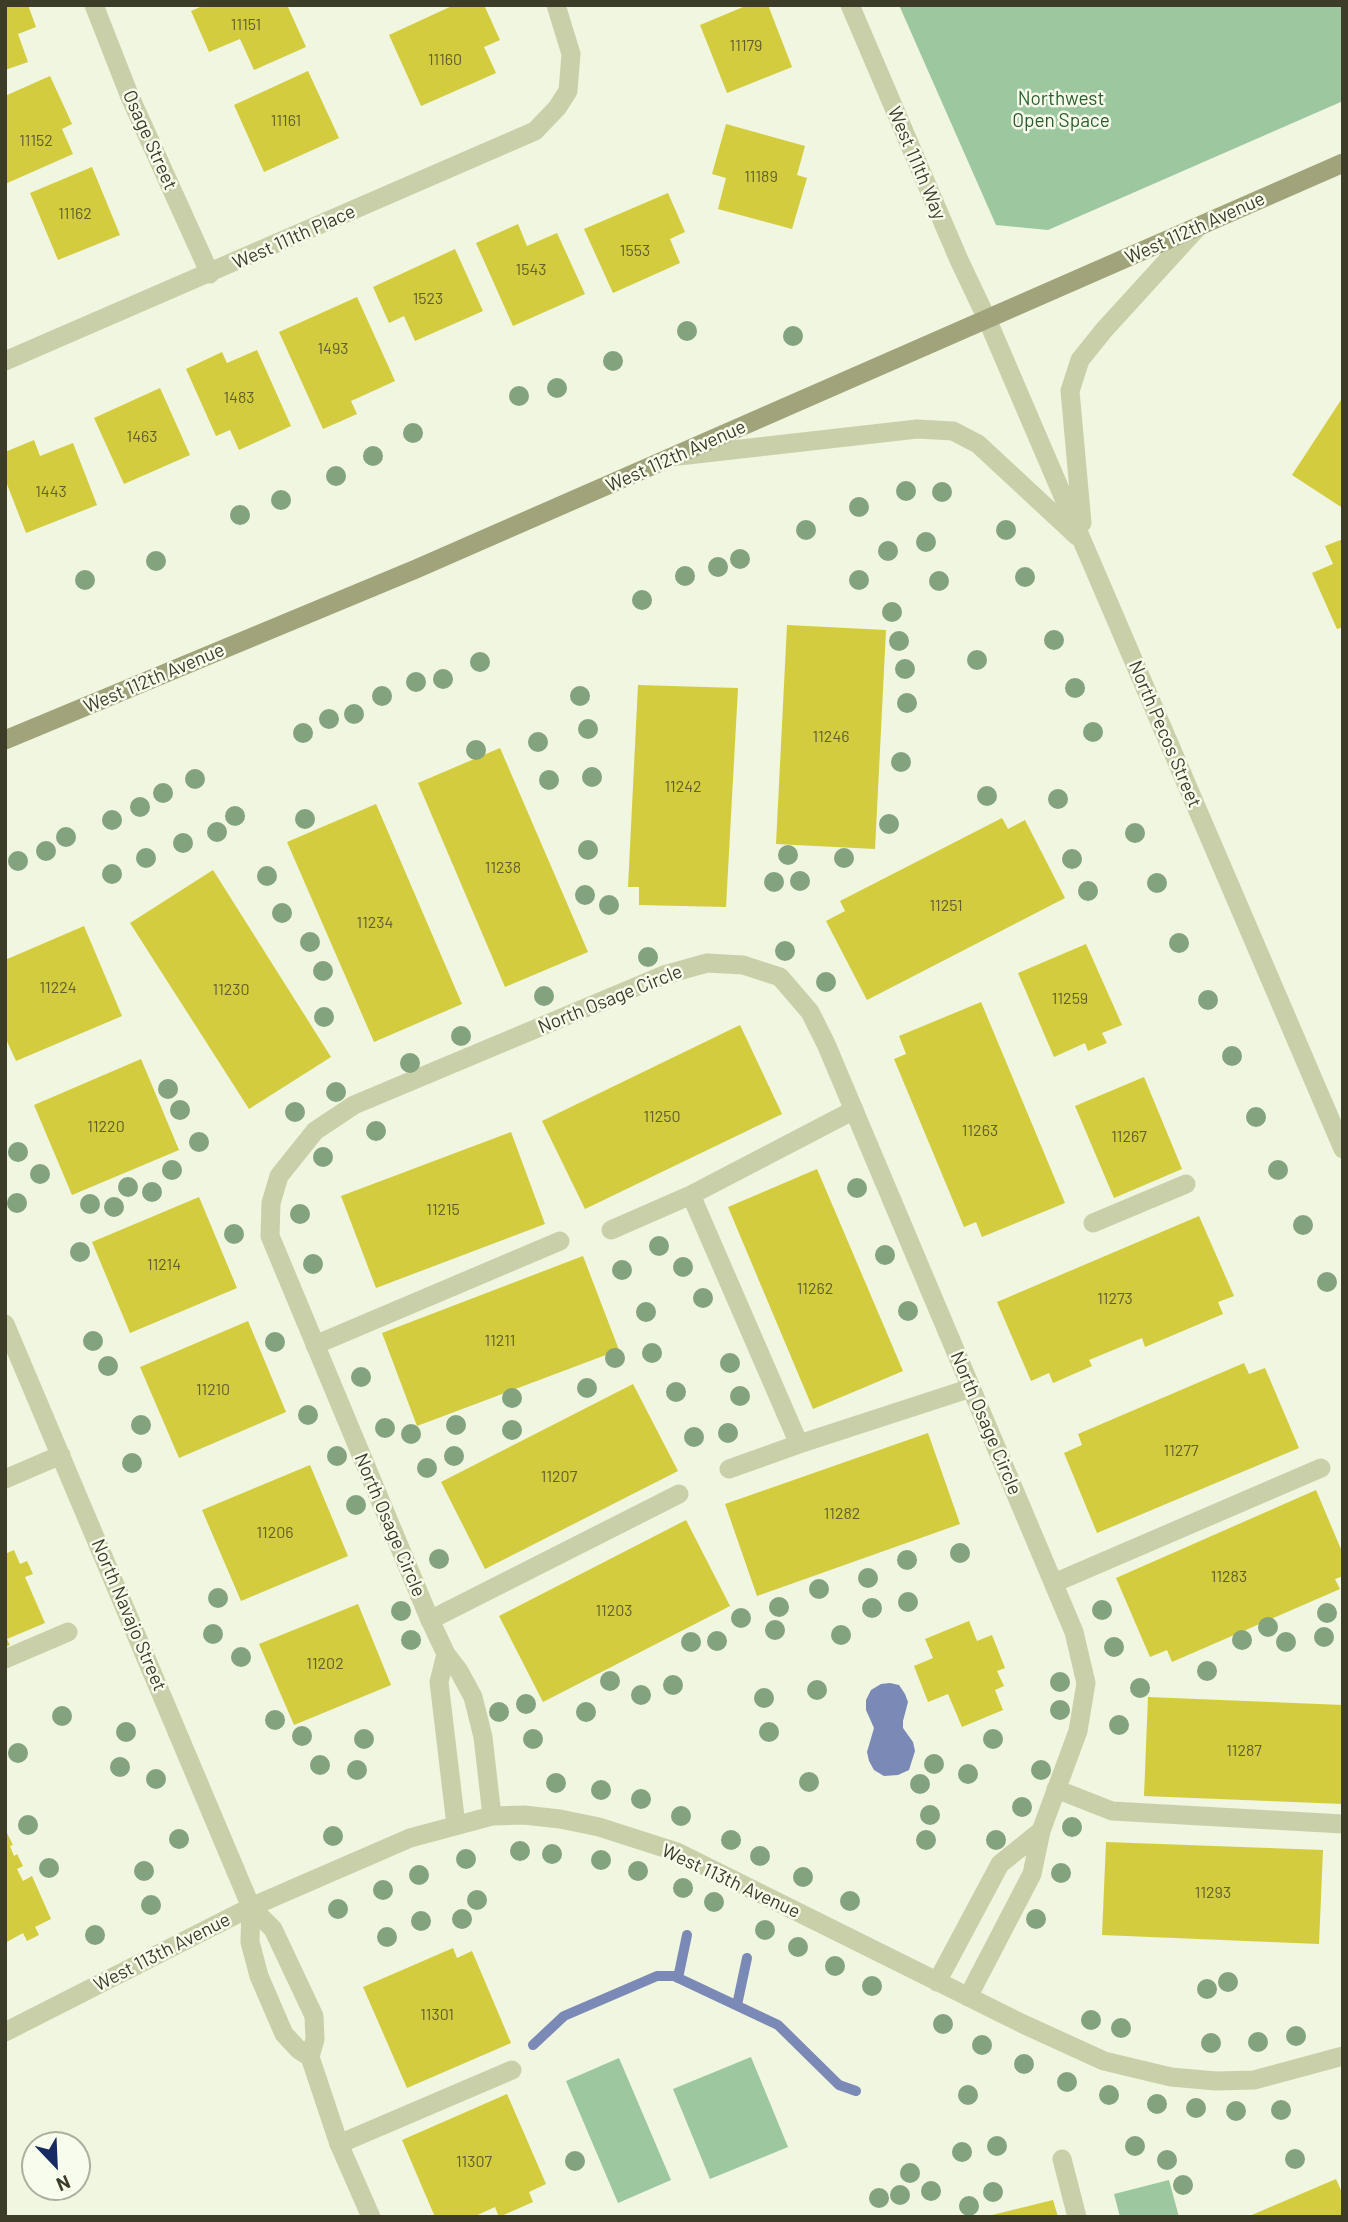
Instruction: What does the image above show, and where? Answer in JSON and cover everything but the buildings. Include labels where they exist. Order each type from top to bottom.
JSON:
[{"type":"main road","name":"West 112th Avenue","points":[[5,740],[416,569],[1343,163]]},
{"type":"street","name":"Osage Street","points":[[94,5],[130,97],[210,274]]},
{"type":"street","name":"West 111th Place","points":[[5,361],[535,131],[557,108],[568,91],[571,54],[556,5]]},
{"type":"street","name":"West 111th Way","points":[[850,5],[958,260],[987,319]]},
{"type":"street","points":[[1083,542],[1070,391],[1080,360],[1198,227]]},
{"type":"street","name":"North Pecos Street","points":[[987,319],[1343,1149]]},
{"type":"street","points":[[675,456],[917,429],[953,431],[978,444],[1083,542]]},
{"type":"street","name":"North Osage Circle","points":[[492,1816],[480,1716],[459,1671],[446,1654],[430,1620],[270,1236],[271,1203],[279,1176],[315,1131],[354,1105],[664,975],[706,963],[743,965],[780,977],[810,1012],[1054,1583],[1074,1632],[1086,1683],[1078,1731],[1041,1830],[1032,1874],[968,1997]]},
{"type":"street","points":[[611,1230],[691,1195],[854,1110]]},
{"type":"street","points":[[1093,1223],[1186,1184]]},
{"type":"street","points":[[691,1195],[799,1444]]},
{"type":"street","points":[[315,1345],[560,1241]]},
{"type":"street","name":"North Navajo Street","points":[[5,1324],[251,1907]]},
{"type":"street","points":[[729,1469],[971,1388]]},
{"type":"street","points":[[5,1479],[61,1455]]},
{"type":"street","points":[[1054,1583],[1321,1468]]},
{"type":"street","points":[[430,1620],[679,1494]]},
{"type":"street","points":[[5,1659],[68,1632]]},
{"type":"street","points":[[446,1654],[439,1682],[456,1825]]},
{"type":"street","points":[[1056,1789],[1112,1811],[1343,1824]]},
{"type":"street","name":"West 113th Avenue","points":[[5,2032],[251,1907],[410,1838],[492,1816],[524,1815],[599,1827],[677,1852],[937,1982],[1104,2061],[1195,2081],[1254,2080],[1341,2063]]},
{"type":"street","points":[[937,1982],[1000,1864],[1041,1830]]},
{"type":"street","points":[[251,1907],[250,1941],[259,1976],[284,2034],[310,2057]]},
{"type":"street","points":[[251,1907],[273,1929],[314,2016],[315,2039],[310,2057],[339,2144],[371,2217]]},
{"type":"street","points":[[339,2144],[512,2070]]},
{"type":"street","points":[[1062,2159],[1077,2217]]},
{"type":"green space","name":"Northwest Open Space","points":[[899,5],[1343,5],[1343,101],[1048,230],[996,225]]},
{"type":"green space","points":[[751,2057],[788,2147],[710,2179],[673,2089]]},
{"type":"green space","points":[[619,2058],[671,2180],[618,2203],[566,2081]]},
{"type":"green space","points":[[1169,2180],[1179,2217],[1120,2217],[1114,2194]]},
{"type":"water","points":[[881,1684],[899,1685],[908,1702],[903,1728],[913,1742],[915,1751],[909,1770],[898,1775],[884,1776],[874,1770],[869,1761],[867,1752],[874,1728],[866,1710],[866,1700],[871,1690]]},
{"type":"waterway","points":[[678,1978],[687,1935]]},
{"type":"waterway","points":[[737,2005],[747,1958]]},
{"type":"waterway","points":[[533,2045],[564,2016],[657,1976],[674,1976],[778,2025],[839,2085],[856,2091]]}]
